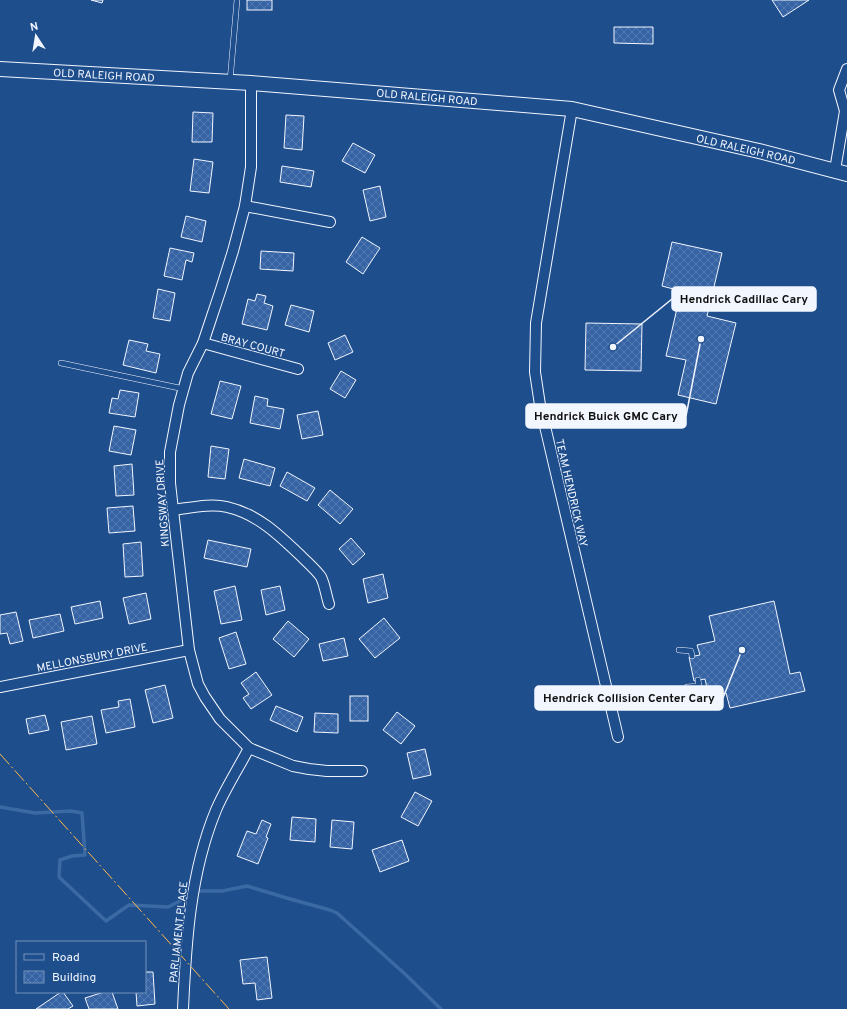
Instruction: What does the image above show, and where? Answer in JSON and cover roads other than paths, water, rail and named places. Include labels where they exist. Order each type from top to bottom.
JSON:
[{"type":"street","name":"OLD RALEIGH ROAD","points":[[0,69],[251,83],[572,109],[841,172]]},
{"type":"street","points":[[841,172],[846,109],[839,90],[847,69]]},
{"type":"street","name":"KINGSWAY DRIVE","points":[[251,83],[251,167],[245,206],[233,251],[203,344],[188,373],[170,452],[170,483],[189,650],[198,684],[205,697],[225,724],[249,748],[274,759],[303,768],[327,771],[362,771]]},
{"type":"street","name":"TEAM HENDRICK WAY","points":[[572,109],[536,323],[535,372],[541,412],[618,737]]},
{"type":"street","points":[[245,206],[330,222]]},
{"type":"street","name":"BRAY COURT","points":[[203,344],[298,369]]},
{"type":"street","points":[[173,510],[201,507],[226,507],[244,512],[263,522],[317,572],[322,579],[329,604]]},
{"type":"street","name":"MELLONSBURY DRIVE","points":[[0,687],[189,650]]},
{"type":"street","name":"PARLIAMENT PLACE","points":[[183,1009],[188,928],[192,900],[202,853],[216,810],[249,748]]},
{"type":"lane","points":[[230,82],[237,0]]},
{"type":"lane","points":[[61,363],[184,388]]},
{"type":"lane","points":[[679,650],[691,651],[692,656]]},
{"type":"lane","points":[[687,687],[699,686],[698,680]]},
{"type":"waterway","points":[[0,807],[35,813],[71,811],[82,813],[85,855],[72,856],[60,860],[59,877],[106,921],[129,905],[168,907],[200,891],[222,891],[247,886],[337,913],[405,974],[441,1009]]},
{"type":"place","name":"Hendrick Buick GMC Cary","points":[[701,339]]},
{"type":"place","name":"Hendrick Cadillac Cary","points":[[613,347]]},
{"type":"place","name":"Hendrick Collision Center Cary","points":[[742,650]]}]
